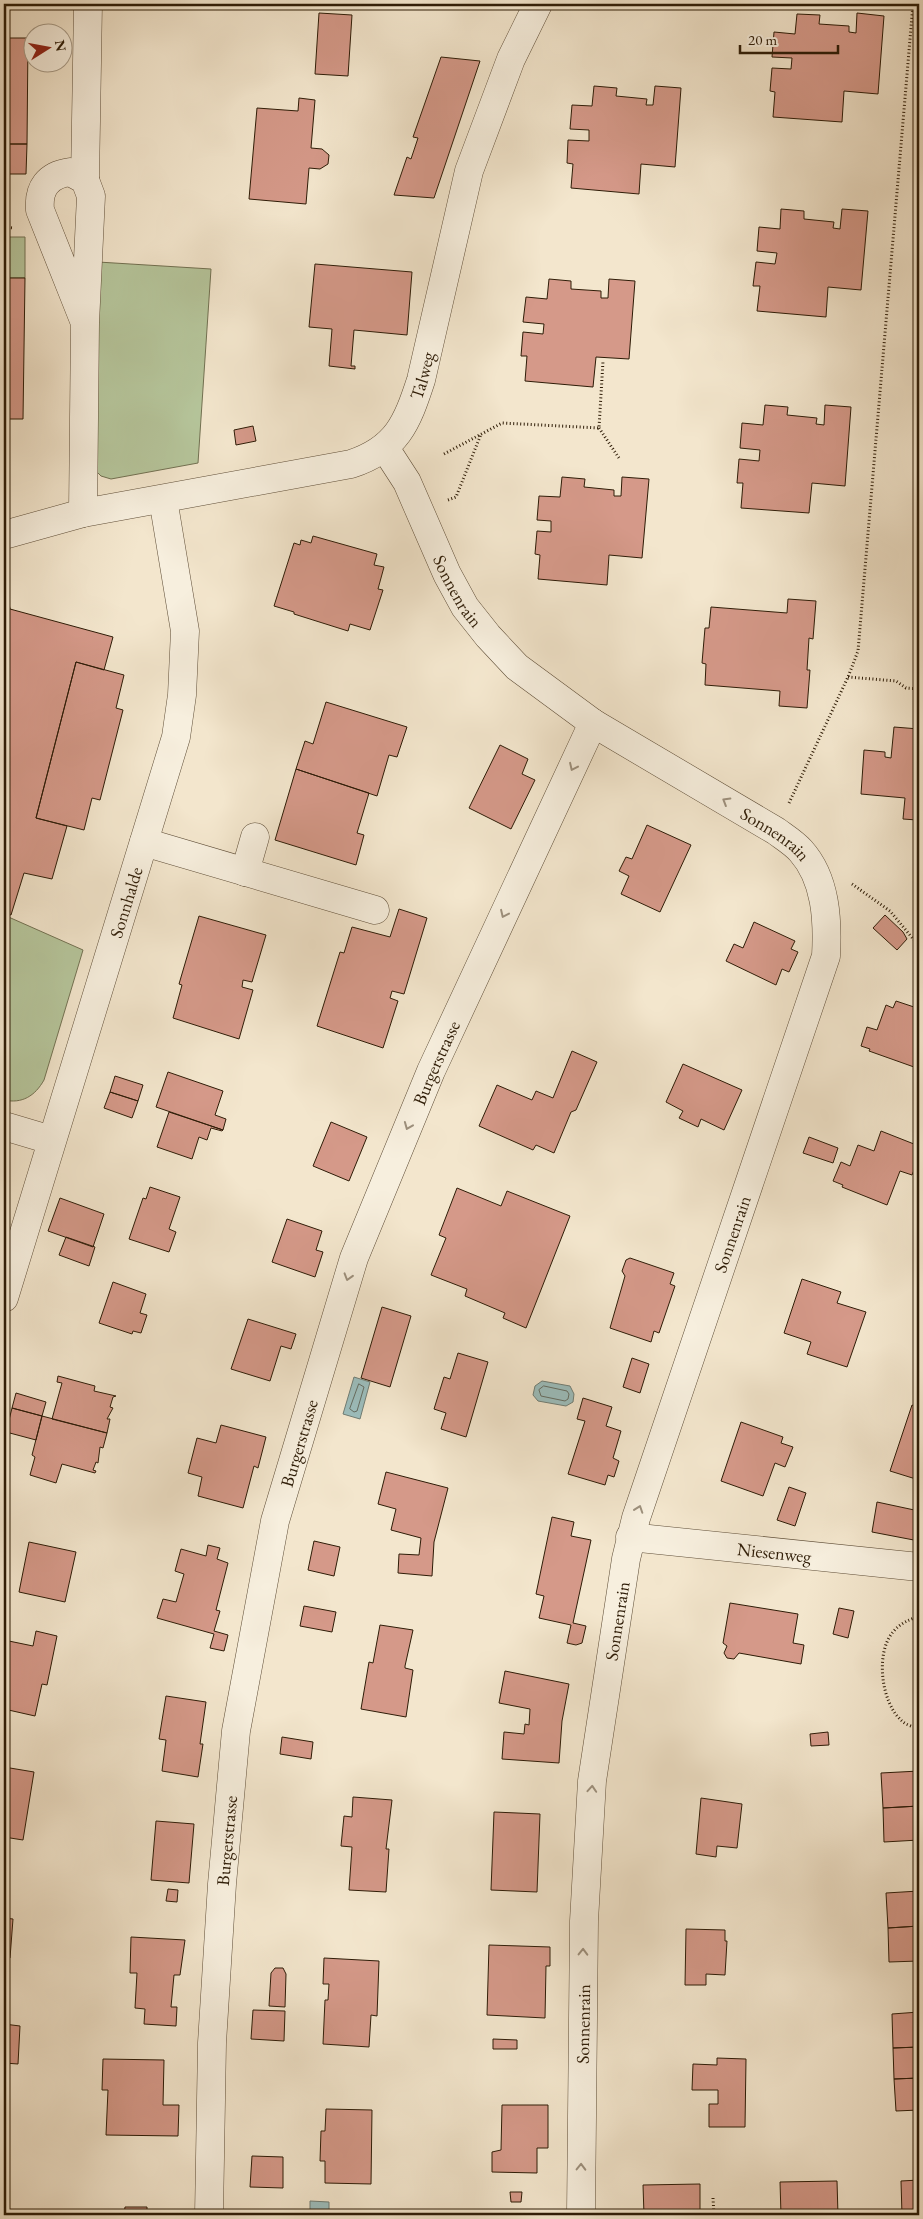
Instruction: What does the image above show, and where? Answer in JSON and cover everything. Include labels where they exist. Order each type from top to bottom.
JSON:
[{"type":"street","points":[[83,513],[85,324],[91,196],[85,180],[88,4]]},
{"type":"street","name":"Talweg","points":[[4,535],[83,513],[351,464],[371,458],[384,448],[399,433],[414,401],[421,380],[470,171],[511,59],[538,4]]},
{"type":"street","points":[[85,180],[70,172],[60,173],[45,183],[39,201],[46,228],[85,324]]},
{"type":"street","name":"Sonnenrain","points":[[384,448],[407,482],[452,582],[466,607],[488,636],[517,667],[594,723],[776,831],[800,850],[818,883],[826,913],[826,956],[630,1538],[592,1781],[584,1921],[581,2215]]},
{"type":"street","name":"Sonnhalde","points":[[4,1298],[176,737],[185,631],[163,499]]},
{"type":"street","name":"Talweg","points":[[4,516],[29,513],[83,513]]},
{"type":"street","name":"Burgerstrasse","points":[[208,2215],[212,2043],[222,1884],[236,1730],[275,1521],[354,1258],[431,1070],[594,723]]},
{"type":"street","points":[[245,872],[255,837]]},
{"type":"street","points":[[144,842],[375,910]]},
{"type":"street","points":[[4,1126],[51,1140]]},
{"type":"street","name":"Niesenweg","points":[[630,1538],[919,1567]]},
{"type":"path","points":[[776,831],[858,652],[913,4]]},
{"type":"path","points":[[603,361],[599,428],[619,458]]},
{"type":"path","points":[[444,454],[502,423],[599,428]]},
{"type":"path","points":[[419,509],[456,497],[482,434]]},
{"type":"path","points":[[848,677],[896,681],[906,688],[919,689]]},
{"type":"path","points":[[807,860],[851,883],[878,901],[901,923],[919,946]]},
{"type":"path","points":[[919,1616],[904,1622],[892,1632],[885,1650],[882,1668],[887,1694],[896,1714],[902,1721],[919,1729]]},
{"type":"path","points":[[714,2198],[714,2215]]},
{"type":"green space","points":[[4,237],[25,237],[25,278],[4,278]]},
{"type":"green space","points":[[98,262],[211,269],[198,463],[111,479],[101,476],[96,471]]},
{"type":"green space","points":[[4,915],[83,950],[44,1080],[27,1098],[17,1101],[4,1100]]},
{"type":"water","points":[[354,1377],[370,1382],[360,1419],[343,1414]]},
{"type":"water","points":[[542,1381],[570,1386],[574,1394],[573,1402],[566,1406],[538,1401],[533,1395],[535,1386]]},
{"type":"water","points":[[310,2201],[329,2202],[329,2215],[310,2215]]},
{"type":"building","points":[[319,13],[352,15],[348,76],[315,74]]},
{"type":"building","points":[[857,13],[884,16],[878,94],[844,91],[842,122],[773,117],[775,92],[770,91],[772,68],[791,69],[792,58],[772,57],[774,32],[795,34],[797,14],[820,15],[819,24],[849,26],[849,32],[856,33]]},
{"type":"building","points":[[4,38],[22,38],[22,72],[28,72],[27,144],[4,144]]},
{"type":"building","points":[[441,57],[480,61],[434,198],[394,195],[407,157],[411,159],[418,138],[413,137]]},
{"type":"building","points":[[594,86],[617,88],[616,96],[647,99],[646,105],[653,105],[655,86],[681,88],[675,167],[641,164],[639,194],[571,188],[573,164],[567,163],[568,140],[589,141],[589,130],[570,129],[572,105],[592,106]]},
{"type":"building","points":[[299,98],[315,100],[311,148],[322,149],[329,155],[328,164],[320,169],[309,168],[306,204],[249,199],[257,108],[298,111]]},
{"type":"building","points":[[4,144],[27,144],[26,174],[4,174]]},
{"type":"building","points":[[781,209],[804,211],[804,219],[834,222],[833,228],[840,229],[842,209],[868,211],[861,290],[828,287],[826,317],[757,311],[760,286],[753,286],[756,262],[775,264],[777,253],[757,251],[759,227],[780,229]]},
{"type":"building","points":[[315,264],[412,272],[407,335],[354,330],[351,366],[355,366],[355,369],[329,366],[332,329],[309,327]]},
{"type":"building","points":[[4,278],[25,278],[23,419],[4,419]]},
{"type":"building","points":[[549,279],[571,281],[571,289],[601,291],[601,298],[608,298],[609,279],[635,281],[629,359],[596,357],[593,387],[525,381],[527,356],[521,356],[523,332],[543,334],[544,324],[523,322],[526,297],[547,299]]},
{"type":"building","points":[[765,405],[788,407],[787,415],[817,418],[816,424],[824,425],[825,405],[851,407],[845,486],[812,483],[809,513],[741,508],[743,483],[737,483],[739,459],[759,461],[760,450],[740,448],[742,423],[763,425]]},
{"type":"building","points":[[253,426],[256,441],[236,445],[234,430]]},
{"type":"building","points":[[562,477],[585,479],[584,487],[614,490],[614,496],[621,496],[622,477],[649,479],[642,558],[609,555],[607,585],[538,579],[540,555],[535,554],[537,531],[551,532],[551,521],[537,520],[539,496],[560,497]]},
{"type":"building","points":[[313,536],[377,554],[374,565],[384,567],[378,589],[383,590],[370,630],[350,624],[348,631],[274,606],[294,543],[300,545],[301,540],[311,543]]},
{"type":"building","points":[[4,576],[10,609],[113,637],[104,670],[76,662],[36,818],[67,826],[52,879],[24,873],[11,915],[4,913]]},
{"type":"building","points":[[788,599],[816,601],[813,639],[809,638],[807,670],[810,670],[807,708],[779,706],[780,691],[705,685],[706,664],[702,663],[705,628],[709,628],[711,607],[787,613]]},
{"type":"building","points":[[76,662],[124,675],[116,708],[123,710],[100,800],[92,798],[84,830],[36,818]]},
{"type":"building","points":[[326,702],[407,727],[397,757],[389,755],[377,796],[296,769],[305,741],[313,744]]},
{"type":"building","points":[[894,727],[919,729],[919,820],[903,819],[905,798],[861,794],[864,750],[885,752],[885,757],[891,758]]},
{"type":"building","points":[[500,745],[528,759],[522,774],[535,780],[511,829],[469,808]]},
{"type":"building","points":[[296,769],[369,793],[357,833],[364,835],[356,865],[275,840]]},
{"type":"building","points":[[647,825],[691,845],[660,912],[621,894],[629,876],[619,871],[626,857],[632,859]]},
{"type":"building","points":[[399,909],[427,918],[404,994],[392,991],[390,998],[398,1001],[383,1048],[317,1026],[340,952],[344,953],[352,927],[390,937]]},
{"type":"building","points":[[885,915],[903,932],[907,939],[897,950],[873,928]]},
{"type":"building","points":[[199,916],[266,935],[252,982],[243,980],[242,987],[253,990],[239,1039],[173,1018],[182,985],[179,984]]},
{"type":"building","points":[[754,922],[795,941],[791,949],[798,952],[789,972],[782,969],[776,985],[726,961],[734,944],[743,948]]},
{"type":"building","points":[[896,1001],[917,1008],[919,1052],[914,1067],[869,1051],[870,1049],[861,1046],[867,1027],[877,1030],[886,1005],[893,1008]]},
{"type":"building","points":[[572,1051],[597,1062],[576,1110],[571,1112],[554,1153],[536,1145],[533,1150],[479,1126],[497,1085],[532,1100],[536,1091],[553,1098]]},
{"type":"building","points":[[683,1064],[742,1090],[724,1130],[701,1119],[698,1127],[679,1118],[683,1111],[666,1102]]},
{"type":"building","points":[[168,1072],[223,1091],[215,1115],[226,1119],[223,1130],[156,1107]]},
{"type":"building","points":[[115,1076],[143,1085],[138,1101],[110,1092]]},
{"type":"building","points":[[110,1092],[138,1101],[132,1118],[104,1108]]},
{"type":"building","points":[[169,1112],[223,1130],[211,1128],[207,1140],[199,1137],[192,1159],[157,1147]]},
{"type":"building","points":[[331,1122],[367,1137],[349,1181],[313,1166]]},
{"type":"building","points":[[881,1131],[919,1146],[919,1158],[912,1175],[900,1171],[887,1205],[842,1187],[843,1185],[833,1181],[841,1162],[850,1166],[858,1145],[874,1151]]},
{"type":"building","points":[[809,1137],[838,1148],[833,1163],[803,1153]]},
{"type":"building","points":[[150,1187],[180,1197],[169,1229],[176,1232],[169,1252],[129,1239],[143,1198],[146,1199]]},
{"type":"building","points":[[457,1188],[501,1206],[507,1191],[570,1216],[526,1328],[503,1318],[505,1313],[465,1296],[467,1289],[431,1275],[446,1238],[439,1235]]},
{"type":"building","points":[[60,1198],[104,1214],[93,1247],[48,1231]]},
{"type":"building","points":[[287,1219],[322,1231],[316,1250],[323,1252],[315,1277],[272,1262]]},
{"type":"building","points":[[66,1237],[95,1247],[89,1266],[59,1255]]},
{"type":"building","points":[[630,1258],[674,1273],[670,1284],[675,1286],[659,1333],[654,1331],[651,1342],[610,1328],[625,1276],[622,1271],[626,1260]]},
{"type":"building","points":[[802,1279],[841,1292],[837,1303],[866,1312],[847,1367],[807,1354],[811,1342],[784,1333]]},
{"type":"building","points":[[113,1282],[146,1294],[140,1313],[147,1315],[141,1333],[133,1331],[132,1334],[99,1323]]},
{"type":"building","points":[[382,1307],[411,1316],[390,1387],[361,1378]]},
{"type":"building","points":[[248,1319],[296,1334],[291,1349],[281,1346],[270,1381],[231,1369]]},
{"type":"building","points":[[458,1353],[488,1362],[466,1437],[441,1429],[446,1413],[434,1409],[444,1377],[450,1379]]},
{"type":"building","points":[[632,1358],[649,1364],[640,1393],[623,1387]]},
{"type":"building","points":[[58,1376],[95,1386],[94,1391],[116,1396],[113,1397],[110,1407],[113,1408],[107,1419],[110,1419],[107,1433],[52,1419],[62,1383],[57,1382]]},
{"type":"building","points":[[16,1393],[46,1402],[42,1416],[12,1408]]},
{"type":"building","points":[[583,1398],[612,1407],[606,1426],[621,1431],[613,1458],[619,1461],[614,1477],[608,1475],[605,1485],[568,1474],[585,1421],[577,1419]]},
{"type":"building","points":[[912,1405],[919,1408],[919,1480],[890,1471]]},
{"type":"building","points":[[12,1408],[42,1416],[36,1440],[6,1432]]},
{"type":"building","points":[[42,1416],[107,1433],[103,1448],[100,1447],[98,1463],[96,1462],[93,1470],[96,1471],[95,1473],[62,1464],[56,1483],[30,1475],[35,1457],[32,1455]]},
{"type":"building","points":[[741,1422],[783,1437],[781,1443],[793,1447],[785,1467],[775,1463],[763,1496],[721,1481]]},
{"type":"building","points":[[221,1425],[266,1437],[258,1468],[254,1466],[243,1508],[198,1496],[202,1477],[188,1473],[197,1438],[216,1443]]},
{"type":"building","points":[[386,1472],[448,1488],[434,1542],[432,1576],[398,1573],[399,1554],[419,1555],[421,1538],[391,1530],[396,1509],[378,1504]]},
{"type":"building","points":[[789,1487],[806,1493],[795,1526],[777,1520]]},
{"type":"building","points":[[877,1502],[919,1511],[919,1541],[872,1532]]},
{"type":"building","points":[[552,1517],[574,1522],[571,1536],[591,1540],[573,1623],[586,1626],[582,1643],[576,1645],[567,1643],[571,1625],[539,1618],[544,1596],[536,1594]]},
{"type":"building","points":[[314,1541],[340,1547],[334,1576],[308,1570]]},
{"type":"building","points":[[29,1542],[76,1552],[65,1602],[19,1592]]},
{"type":"building","points":[[208,1545],[220,1548],[217,1559],[228,1563],[216,1610],[220,1611],[214,1631],[228,1635],[224,1651],[210,1648],[214,1634],[157,1618],[163,1599],[176,1602],[184,1574],[175,1571],[181,1549],[206,1556]]},
{"type":"building","points":[[730,1603],[798,1614],[793,1643],[804,1645],[801,1664],[739,1653],[734,1659],[727,1658],[724,1653],[727,1646],[723,1643]]},
{"type":"building","points":[[304,1606],[336,1612],[332,1632],[300,1626]]},
{"type":"building","points":[[839,1608],[854,1611],[848,1638],[833,1634]]},
{"type":"building","points":[[380,1625],[413,1630],[405,1666],[405,1668],[413,1670],[406,1717],[361,1709],[369,1662],[373,1663]]},
{"type":"building","points":[[36,1631],[57,1636],[47,1685],[42,1684],[35,1716],[4,1709],[4,1640],[33,1646]]},
{"type":"building","points":[[505,1671],[569,1684],[562,1721],[559,1763],[502,1759],[504,1732],[524,1734],[525,1724],[529,1725],[530,1709],[499,1703]]},
{"type":"building","points":[[166,1696],[206,1702],[200,1744],[203,1744],[198,1777],[162,1771],[166,1740],[159,1739]]},
{"type":"building","points":[[828,1732],[829,1745],[811,1746],[810,1734]]},
{"type":"building","points":[[282,1737],[313,1742],[311,1759],[280,1754]]},
{"type":"building","points":[[4,1767],[34,1772],[23,1840],[4,1837]]},
{"type":"building","points":[[919,1771],[919,1806],[883,1808],[881,1773]]},
{"type":"building","points":[[353,1797],[392,1800],[386,1849],[389,1849],[386,1892],[349,1890],[352,1847],[341,1846],[344,1816],[352,1817]]},
{"type":"building","points":[[701,1798],[742,1804],[737,1848],[717,1846],[716,1857],[696,1854]]},
{"type":"building","points":[[919,1806],[919,1840],[884,1842],[883,1808]]},
{"type":"building","points":[[494,1812],[540,1814],[537,1892],[491,1890]]},
{"type":"building","points":[[156,1821],[194,1824],[189,1883],[151,1880]]},
{"type":"building","points":[[168,1889],[178,1890],[177,1902],[166,1901]]},
{"type":"building","points":[[919,1891],[919,1926],[888,1928],[886,1893]]},
{"type":"building","points":[[4,1918],[13,1919],[10,1958],[4,1958]]},
{"type":"building","points":[[919,1926],[919,1961],[889,1962],[888,1928]]},
{"type":"building","points":[[686,1929],[725,1930],[725,1941],[727,1941],[725,1975],[706,1974],[706,1985],[685,1985]]},
{"type":"building","points":[[131,1937],[185,1940],[180,1975],[174,1975],[171,2007],[177,2007],[176,2026],[144,2024],[145,2009],[135,2008],[137,1973],[130,1973]]},
{"type":"building","points":[[489,1945],[550,1947],[550,1966],[546,1966],[545,2018],[487,2015]]},
{"type":"building","points":[[324,1958],[379,1961],[377,2016],[371,2015],[369,2047],[323,2044],[325,2000],[328,2000],[329,1984],[323,1984]]},
{"type":"building","points":[[275,1968],[283,1968],[286,1974],[285,2007],[269,2006],[271,1973]]},
{"type":"building","points":[[253,2010],[285,2011],[284,2041],[251,2039]]},
{"type":"building","points":[[919,2012],[919,2047],[893,2048],[892,2014]]},
{"type":"building","points":[[4,2024],[20,2026],[18,2064],[4,2063]]},
{"type":"building","points":[[493,2039],[517,2040],[517,2049],[493,2049]]},
{"type":"building","points":[[919,2047],[919,2078],[894,2079],[893,2048]]},
{"type":"building","points":[[717,2058],[746,2059],[745,2127],[709,2127],[709,2104],[718,2104],[718,2090],[692,2090],[693,2064],[717,2065]]},
{"type":"building","points":[[103,2059],[164,2060],[163,2105],[179,2105],[178,2136],[106,2135],[108,2090],[102,2090]]},
{"type":"building","points":[[919,2078],[919,2110],[896,2111],[894,2079]]},
{"type":"building","points":[[502,2105],[548,2105],[548,2148],[537,2148],[537,2173],[492,2172],[492,2152],[501,2150]]},
{"type":"building","points":[[326,2109],[372,2110],[371,2184],[325,2183],[325,2161],[320,2161],[321,2131],[325,2131]]},
{"type":"building","points":[[252,2156],[283,2157],[283,2188],[250,2187]]},
{"type":"building","points":[[919,2180],[919,2215],[902,2215],[901,2181]]},
{"type":"building","points":[[837,2181],[838,2215],[781,2215],[780,2182]]},
{"type":"building","points":[[700,2184],[700,2215],[644,2215],[643,2185]]},
{"type":"building","points":[[510,2192],[522,2192],[521,2202],[511,2202]]},
{"type":"building","points":[[125,2207],[147,2207],[147,2215],[124,2215]]}]
